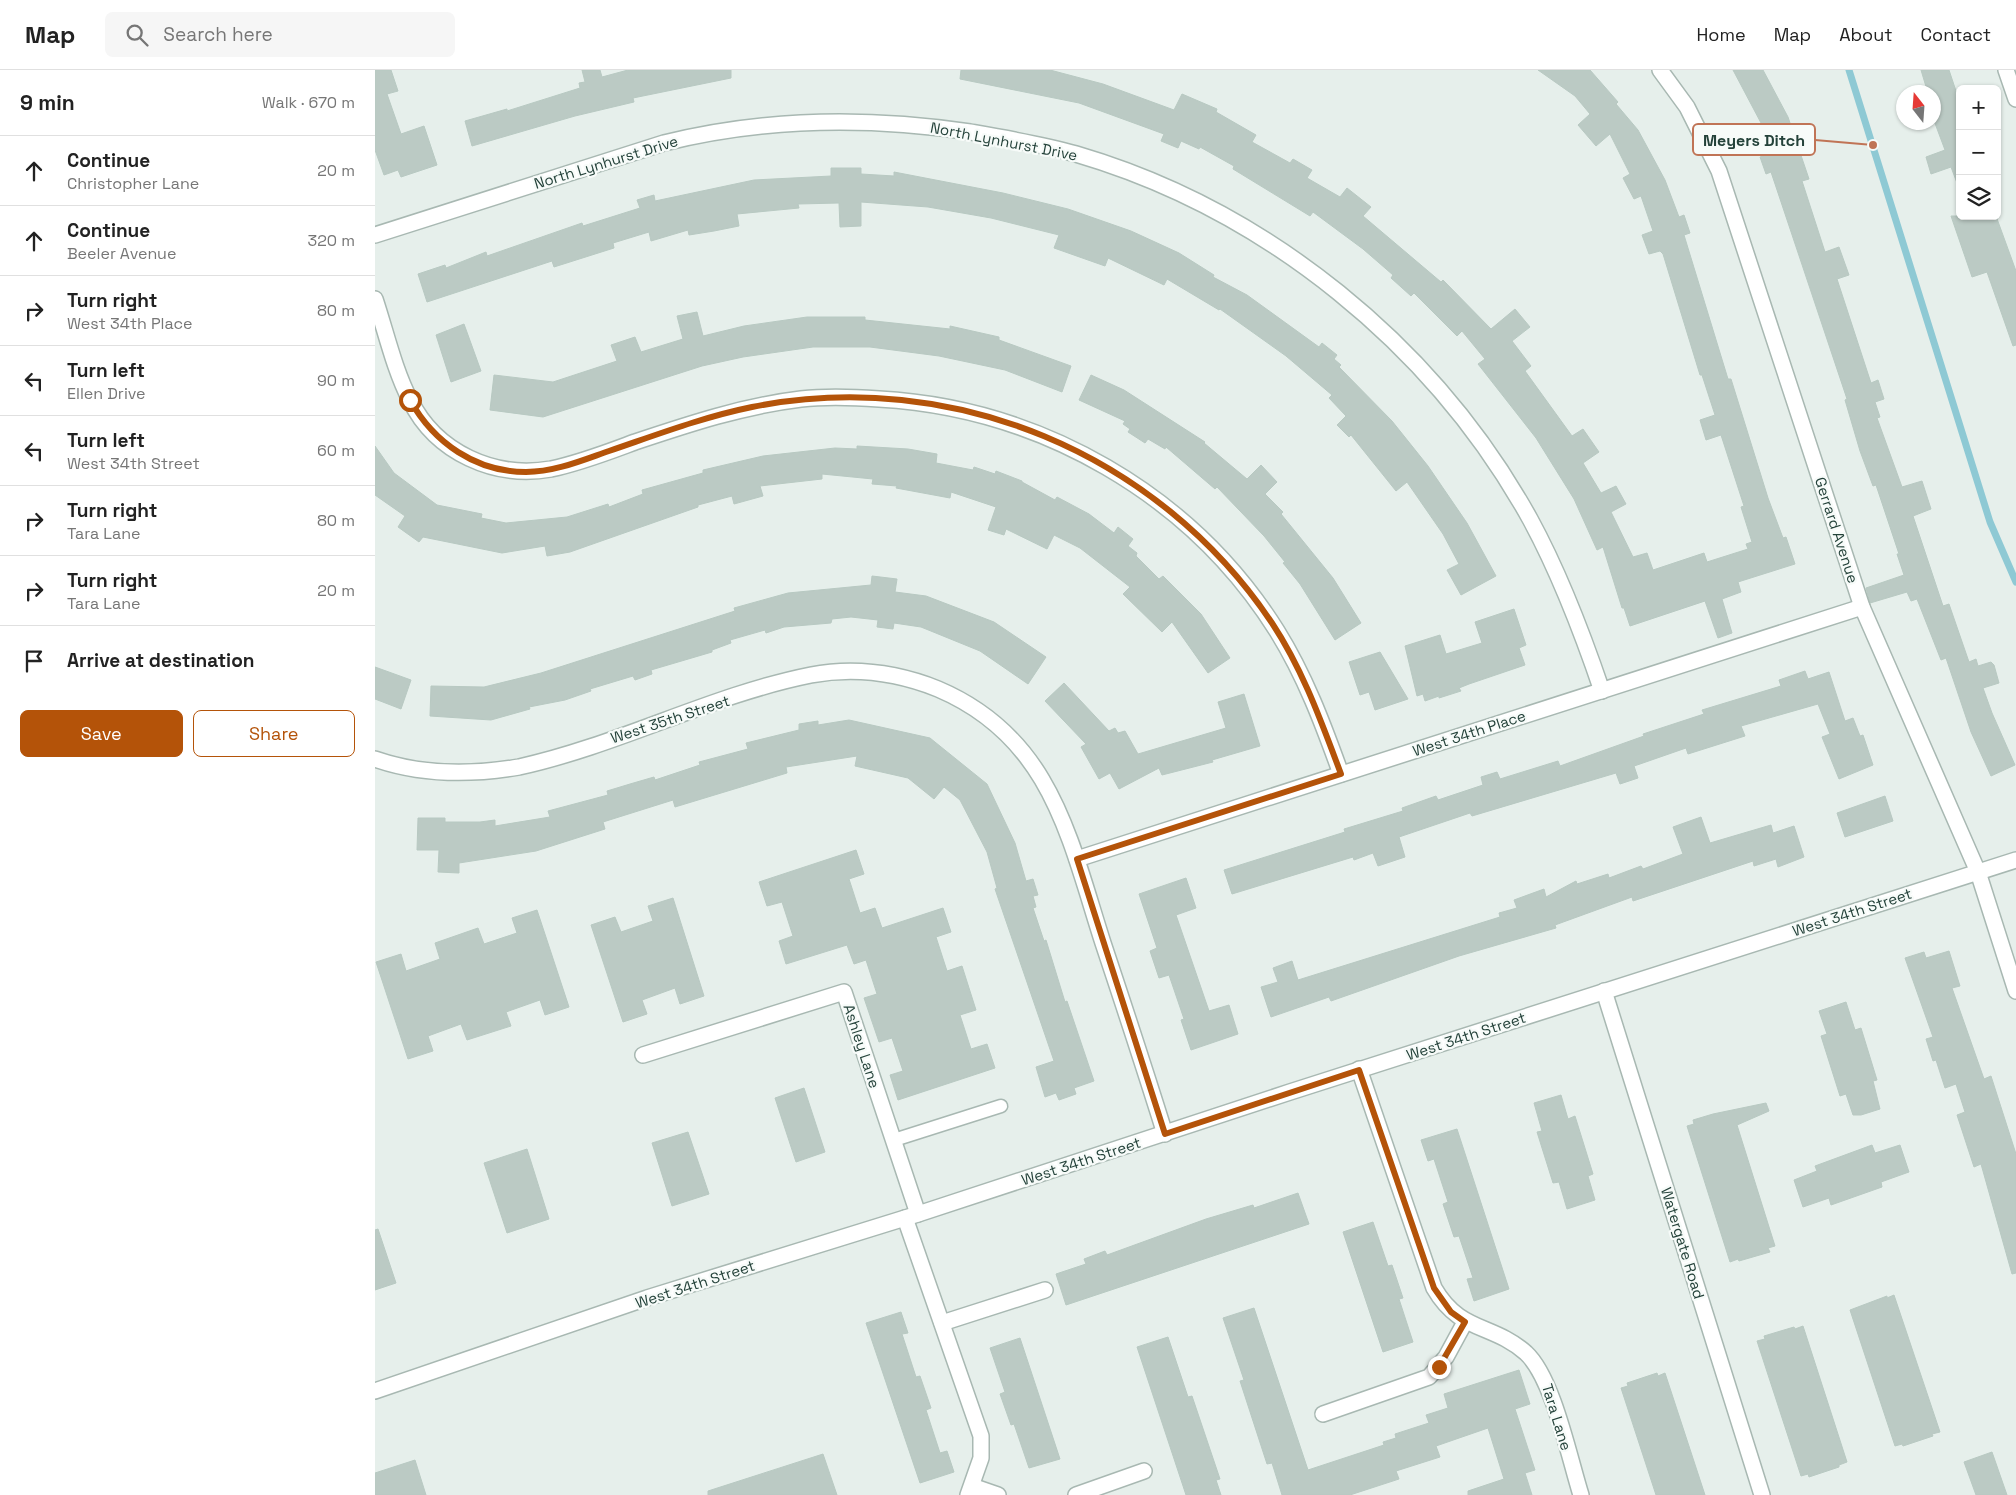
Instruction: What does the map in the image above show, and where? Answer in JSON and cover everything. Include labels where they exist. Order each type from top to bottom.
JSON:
[{"type":"street","name":"Gerrard Avenue","points":[[1660,70],[1687,107],[1719,171],[1862,607],[1978,872],[2016,991]]},
{"type":"street","points":[[2007,70],[2016,99]]},
{"type":"street","name":"North Lynhurst Drive","points":[[375,235],[664,143],[758,127],[834,122],[898,123],[997,136],[1078,154],[1185,195],[1257,234],[1339,292],[1412,359],[1475,434],[1529,518],[1566,592],[1602,691]]},
{"type":"street","points":[[375,299],[410,400],[428,427],[451,448],[468,459],[496,468],[524,472],[543,471],[570,465],[724,414],[777,403],[825,397],[928,403],[976,414],[1037,432],[1104,465],[1161,503],[1197,533],[1240,579],[1290,653],[1318,711],[1341,774]]},
{"type":"street","name":"West 34th Place","points":[[1077,859],[1862,607]]},
{"type":"street","name":"West 35th Street","points":[[375,759],[410,768],[437,772],[478,772],[519,767],[773,684],[835,672],[895,675],[916,680],[963,701],[1001,728],[1040,773],[1063,820],[1165,1134]]},
{"type":"street","name":"West 34th Street","points":[[375,1391],[647,1298],[912,1216],[1359,1070],[2016,860]]},
{"type":"street","name":"Ashley Lane","points":[[643,1055],[845,992],[893,1140],[942,1323],[981,1436],[981,1458],[970,1491],[999,1495]]},
{"type":"street","name":"Watergate Road","points":[[1604,992],[1762,1495]]},
{"type":"street","name":"Tara Lane","points":[[1359,1070],[1434,1288],[1451,1312],[1465,1322],[1505,1339],[1522,1350],[1536,1363],[1546,1381],[1581,1495]]},
{"type":"street","points":[[942,1323],[1045,1290]]},
{"type":"street","points":[[1323,1414],[1429,1377],[1446,1357],[1465,1322]]},
{"type":"street","points":[[1076,1495],[1144,1471]]},
{"type":"lane","points":[[893,1140],[1001,1106]]},
{"type":"building","points":[[375,70],[391,70],[398,91],[387,94],[401,134],[424,126],[437,165],[401,177],[398,170],[384,175],[375,150]]},
{"type":"building","points":[[582,70],[600,70],[602,77],[628,70],[731,70],[731,78],[633,98],[634,102],[575,116],[472,146],[465,121],[507,109],[507,111],[580,88],[579,83],[585,82]]},
{"type":"building","points":[[961,70],[1050,70],[1103,84],[1174,110],[1182,94],[1217,109],[1216,112],[1256,135],[1252,142],[1290,163],[1293,159],[1312,170],[1307,178],[1340,197],[1347,188],[1371,207],[1363,216],[1441,282],[1443,280],[1491,329],[1515,309],[1530,327],[1512,341],[1531,366],[1525,371],[1572,436],[1583,429],[1599,452],[1583,463],[1601,493],[1616,486],[1626,504],[1611,512],[1633,557],[1647,553],[1653,570],[1704,553],[1707,562],[1748,549],[1746,544],[1752,542],[1741,507],[1744,506],[1721,435],[1706,440],[1700,420],[1715,415],[1702,375],[1700,375],[1663,254],[1660,251],[1649,254],[1642,235],[1653,231],[1641,196],[1634,199],[1623,178],[1630,174],[1610,134],[1596,146],[1578,125],[1590,114],[1575,96],[1538,70],[1590,70],[1618,102],[1616,104],[1638,130],[1665,180],[1679,217],[1684,215],[1690,233],[1684,235],[1728,379],[1731,379],[1768,498],[1783,538],[1786,537],[1795,564],[1738,582],[1741,592],[1722,599],[1732,633],[1718,638],[1705,601],[1630,626],[1624,608],[1622,608],[1603,547],[1597,550],[1574,499],[1536,438],[1478,364],[1485,359],[1462,331],[1457,336],[1414,293],[1411,296],[1391,278],[1393,275],[1363,249],[1313,212],[1310,216],[1233,169],[1234,166],[1200,147],[1199,149],[1181,141],[1178,148],[1161,141],[1164,134],[1079,103],[960,79]]},
{"type":"building","points":[[1733,70],[1763,70],[1788,117],[1809,179],[1802,181],[1825,252],[1839,247],[1849,275],[1837,279],[1871,383],[1878,380],[1884,399],[1875,402],[1880,417],[1877,418],[1902,487],[1922,481],[1931,509],[1913,516],[1943,606],[1949,604],[1969,662],[1976,659],[1978,666],[1991,662],[1994,665],[1999,683],[1983,688],[2015,765],[1991,776],[1971,732],[1946,658],[1941,660],[1917,599],[1911,601],[1907,592],[1870,603],[1866,588],[1904,575],[1897,554],[1899,554],[1876,485],[1873,486],[1860,451],[1845,400],[1847,399],[1771,172],[1766,174],[1760,157],[1770,153],[1766,141],[1770,140]]},
{"type":"building","points":[[1921,70],[1949,70],[1956,91],[1956,180],[1951,167],[1931,174],[1926,157],[1945,150],[1938,130],[1941,130],[1941,85],[1926,85]]},
{"type":"building","points":[[831,168],[861,168],[861,174],[894,176],[894,172],[1003,193],[1068,209],[1131,231],[1179,253],[1214,275],[1213,277],[1247,295],[1319,347],[1322,343],[1337,355],[1334,359],[1341,365],[1339,367],[1392,421],[1428,466],[1467,523],[1496,576],[1461,595],[1447,570],[1459,564],[1443,534],[1407,482],[1396,491],[1351,435],[1349,437],[1337,425],[1346,416],[1329,398],[1332,395],[1286,356],[1220,309],[1167,279],[1164,285],[1108,258],[1105,266],[1054,248],[1059,235],[991,218],[928,207],[861,202],[861,226],[840,227],[839,203],[798,204],[799,208],[737,214],[739,226],[714,231],[689,235],[688,230],[651,241],[649,232],[613,243],[614,248],[554,267],[552,261],[427,302],[418,274],[445,265],[446,268],[486,252],[487,256],[582,223],[583,226],[640,208],[637,200],[654,195],[655,201],[754,180],[831,176]]},
{"type":"building","points":[[1951,216],[1956,216],[1956,220],[1997,220],[2016,271],[2016,345],[2013,346],[1987,272],[1972,277]]},
{"type":"building","points":[[697,312],[703,336],[744,326],[807,317],[865,317],[865,320],[950,329],[950,326],[999,337],[999,340],[1071,366],[1062,392],[1005,370],[939,356],[870,347],[813,347],[743,357],[702,366],[543,417],[490,410],[494,375],[553,382],[617,361],[611,345],[635,337],[641,352],[683,339],[677,316]]},
{"type":"building","points":[[464,324],[481,371],[451,382],[436,335]]},
{"type":"building","points":[[1091,375],[1124,390],[1205,442],[1247,479],[1261,465],[1277,482],[1265,494],[1283,512],[1281,514],[1333,578],[1361,623],[1335,640],[1300,584],[1283,563],[1285,562],[1264,536],[1217,487],[1215,489],[1166,447],[1165,449],[1148,439],[1145,443],[1128,432],[1130,429],[1123,424],[1125,421],[1079,400]]},
{"type":"building","points":[[375,446],[394,473],[437,505],[482,514],[481,518],[506,523],[567,517],[608,504],[609,507],[643,494],[642,490],[703,473],[703,470],[763,456],[835,448],[857,449],[857,446],[908,449],[937,454],[936,463],[973,470],[974,467],[995,474],[996,471],[1022,481],[1055,500],[1057,497],[1089,514],[1114,533],[1118,527],[1133,539],[1128,546],[1137,553],[1136,556],[1159,579],[1163,576],[1201,614],[1230,658],[1208,673],[1172,622],[1162,632],[1123,594],[1130,587],[1080,548],[1054,535],[1047,549],[1006,529],[1004,535],[988,530],[996,507],[951,492],[950,498],[896,488],[897,486],[872,484],[873,479],[822,474],[822,479],[760,486],[763,496],[734,504],[732,496],[698,505],[698,507],[570,552],[547,556],[545,546],[502,553],[423,537],[419,542],[398,527],[405,516],[375,495]]},
{"type":"building","points":[[872,576],[897,579],[895,592],[926,596],[994,622],[1046,657],[1028,684],[980,651],[921,627],[894,623],[893,629],[877,627],[878,620],[851,617],[832,619],[831,623],[784,627],[766,633],[765,630],[730,640],[731,643],[712,650],[712,652],[651,670],[652,674],[635,680],[633,676],[590,689],[591,691],[565,700],[529,707],[530,709],[491,720],[430,716],[431,686],[484,687],[541,673],[735,611],[734,608],[788,593],[871,585]]},
{"type":"building","points":[[1514,609],[1526,645],[1519,648],[1525,665],[1469,684],[1459,688],[1461,691],[1439,698],[1439,696],[1425,701],[1423,694],[1417,696],[1405,646],[1440,635],[1446,654],[1482,643],[1475,622]]},
{"type":"building","points":[[1380,652],[1408,699],[1375,710],[1369,692],[1360,695],[1349,662]]},
{"type":"building","points":[[375,667],[411,680],[401,709],[375,699]]},
{"type":"building","points":[[1805,671],[1808,679],[1829,672],[1845,721],[1853,718],[1860,736],[1863,735],[1873,765],[1839,779],[1822,737],[1830,734],[1818,704],[1741,726],[1745,736],[1688,754],[1686,748],[1634,766],[1638,778],[1620,784],[1616,773],[1472,816],[1470,813],[1399,837],[1405,857],[1378,866],[1373,853],[1354,860],[1353,857],[1232,894],[1224,870],[1345,832],[1344,829],[1403,811],[1402,808],[1436,796],[1438,800],[1483,785],[1481,777],[1497,772],[1500,779],[1558,761],[1560,766],[1644,736],[1643,734],[1704,714],[1702,710],[1781,686],[1779,680]]},
{"type":"building","points":[[1064,683],[1109,731],[1115,728],[1118,733],[1125,731],[1138,754],[1226,728],[1218,702],[1244,694],[1260,746],[1212,760],[1213,762],[1162,775],[1159,768],[1119,789],[1110,773],[1099,779],[1081,747],[1086,744],[1045,701]]},
{"type":"building","points":[[849,720],[930,738],[987,784],[1015,843],[1026,881],[1033,879],[1038,895],[1033,896],[1036,907],[1033,908],[1044,941],[1046,940],[1065,1002],[1067,1001],[1094,1081],[1074,1088],[1076,1094],[1059,1100],[1056,1093],[1045,1097],[1036,1067],[1054,1061],[995,889],[997,888],[987,852],[960,800],[944,787],[934,799],[908,778],[855,766],[857,756],[786,767],[787,773],[675,807],[673,800],[603,822],[605,829],[536,851],[459,863],[459,873],[438,872],[439,850],[417,850],[418,818],[445,818],[445,822],[495,820],[495,826],[550,817],[548,811],[608,795],[607,791],[654,777],[655,780],[700,765],[699,762],[748,749],[746,743],[799,730],[799,724],[818,721],[818,725]]},
{"type":"building","points":[[1885,796],[1893,821],[1845,837],[1837,813]]},
{"type":"building","points":[[1701,817],[1710,843],[1771,825],[1773,833],[1794,826],[1804,857],[1778,867],[1776,859],[1754,866],[1753,861],[1633,901],[1632,897],[1555,925],[1556,928],[1459,956],[1331,1001],[1329,997],[1271,1017],[1261,987],[1278,982],[1273,968],[1292,961],[1298,980],[1500,917],[1499,913],[1517,908],[1514,900],[1544,889],[1546,897],[1576,881],[1577,884],[1608,874],[1609,878],[1641,866],[1643,869],[1683,854],[1673,827]]},
{"type":"building","points":[[856,850],[864,874],[849,879],[860,913],[875,908],[882,928],[943,908],[951,932],[936,937],[947,971],[962,966],[976,1010],[960,1015],[971,1049],[987,1044],[995,1068],[898,1100],[890,1075],[903,1071],[892,1038],[879,1042],[864,998],[877,994],[866,960],[854,964],[847,945],[786,964],[779,941],[793,936],[782,902],[767,906],[759,882]]},
{"type":"building","points":[[1186,878],[1196,908],[1176,915],[1209,1011],[1229,1005],[1238,1034],[1191,1050],[1181,1020],[1184,1019],[1169,975],[1159,978],[1150,951],[1157,948],[1139,894]]},
{"type":"building","points":[[673,898],[704,996],[680,1004],[675,988],[642,1000],[647,1014],[623,1022],[591,925],[615,917],[621,932],[653,921],[648,906]]},
{"type":"building","points":[[537,910],[569,1007],[545,1015],[540,1000],[506,1012],[511,1026],[467,1040],[461,1024],[428,1036],[433,1051],[408,1059],[376,962],[401,954],[406,971],[440,959],[435,943],[478,928],[484,944],[517,933],[512,918]]},
{"type":"building","points":[[1949,951],[1960,986],[1952,988],[1984,1079],[1991,1076],[2016,1154],[2016,1273],[2012,1274],[1981,1164],[1974,1167],[1957,1115],[1965,1112],[1956,1084],[1945,1088],[1936,1060],[1933,1061],[1926,1039],[1933,1037],[1905,958],[1924,952],[1926,958]]},
{"type":"building","points":[[1846,1002],[1855,1030],[1861,1028],[1877,1080],[1873,1081],[1880,1109],[1861,1115],[1853,1115],[1846,1094],[1840,1096],[1821,1036],[1827,1034],[1819,1011]]},
{"type":"building","points":[[804,1088],[825,1152],[796,1162],[775,1098]]},
{"type":"building","points":[[1561,1095],[1568,1119],[1575,1116],[1593,1174],[1588,1176],[1595,1200],[1567,1209],[1559,1182],[1553,1183],[1537,1132],[1542,1131],[1534,1103]]},
{"type":"building","points":[[1766,1103],[1769,1111],[1737,1125],[1775,1246],[1768,1248],[1770,1252],[1730,1262],[1687,1126],[1694,1124],[1693,1120],[1713,1114]]},
{"type":"building","points":[[1457,1129],[1509,1289],[1474,1301],[1467,1279],[1473,1278],[1459,1236],[1454,1237],[1443,1204],[1448,1202],[1434,1159],[1428,1161],[1421,1140]]},
{"type":"building","points":[[688,1132],[709,1194],[672,1206],[652,1143]]},
{"type":"building","points":[[1872,1145],[1875,1153],[1900,1145],[1909,1172],[1881,1182],[1882,1187],[1831,1205],[1829,1198],[1803,1207],[1794,1180],[1817,1171],[1815,1166]]},
{"type":"building","points":[[527,1149],[549,1219],[507,1233],[484,1163]]},
{"type":"building","points":[[1298,1193],[1309,1224],[1066,1305],[1056,1274],[1086,1264],[1084,1259],[1105,1251],[1107,1255],[1206,1219],[1253,1205],[1254,1208]]},
{"type":"building","points":[[1373,1222],[1388,1266],[1392,1265],[1403,1298],[1399,1299],[1413,1342],[1383,1352],[1343,1232]]},
{"type":"building","points":[[378,1229],[396,1283],[375,1290],[375,1230]]},
{"type":"building","points":[[1894,1295],[1940,1432],[1903,1446],[1902,1444],[1895,1446],[1850,1310]]},
{"type":"building","points":[[1254,1308],[1308,1470],[1384,1445],[1383,1442],[1396,1438],[1395,1434],[1429,1423],[1426,1415],[1448,1408],[1444,1394],[1519,1370],[1530,1404],[1515,1409],[1535,1470],[1525,1473],[1532,1495],[1468,1495],[1468,1491],[1504,1479],[1488,1428],[1436,1446],[1440,1457],[1396,1471],[1399,1479],[1350,1495],[1282,1495],[1272,1463],[1267,1464],[1240,1381],[1244,1380],[1223,1318]]},
{"type":"building","points":[[901,1312],[908,1333],[902,1334],[916,1377],[920,1376],[931,1408],[926,1410],[940,1453],[947,1451],[954,1472],[920,1483],[866,1323]]},
{"type":"building","points":[[1803,1326],[1847,1462],[1839,1465],[1839,1467],[1809,1477],[1808,1474],[1801,1476],[1757,1341],[1765,1339],[1764,1336]]},
{"type":"building","points":[[1168,1337],[1188,1397],[1192,1396],[1220,1479],[1216,1480],[1221,1495],[1186,1495],[1137,1347]]},
{"type":"building","points":[[1020,1338],[1060,1459],[1029,1468],[1014,1424],[1011,1425],[1000,1394],[1005,1392],[990,1348]]},
{"type":"building","points":[[1657,1373],[1658,1376],[1665,1373],[1705,1495],[1656,1495],[1621,1388],[1628,1386],[1627,1383]]},
{"type":"building","points":[[1992,1452],[2007,1495],[1976,1495],[1964,1462]]},
{"type":"building","points":[[823,1454],[837,1495],[708,1495],[708,1491]]},
{"type":"building","points":[[415,1460],[426,1495],[375,1495],[375,1473]]},
{"type":"waterway","points":[[1849,70],[1990,522],[2016,582]]},
{"type":"place","name":"Meyers Ditch","points":[[1873,145]]},
{"type":"route","points":[[410,400],[428,427],[460,454],[487,466],[524,472],[543,471],[570,465],[701,420],[777,403],[825,397],[889,399],[928,403],[976,414],[1037,432],[1083,453],[1127,478],[1168,508],[1197,533],[1240,579],[1270,620],[1290,653],[1318,711],[1341,774],[1077,859],[1165,1134],[1359,1070],[1434,1288],[1451,1312],[1465,1322],[1439,1367]]}]
